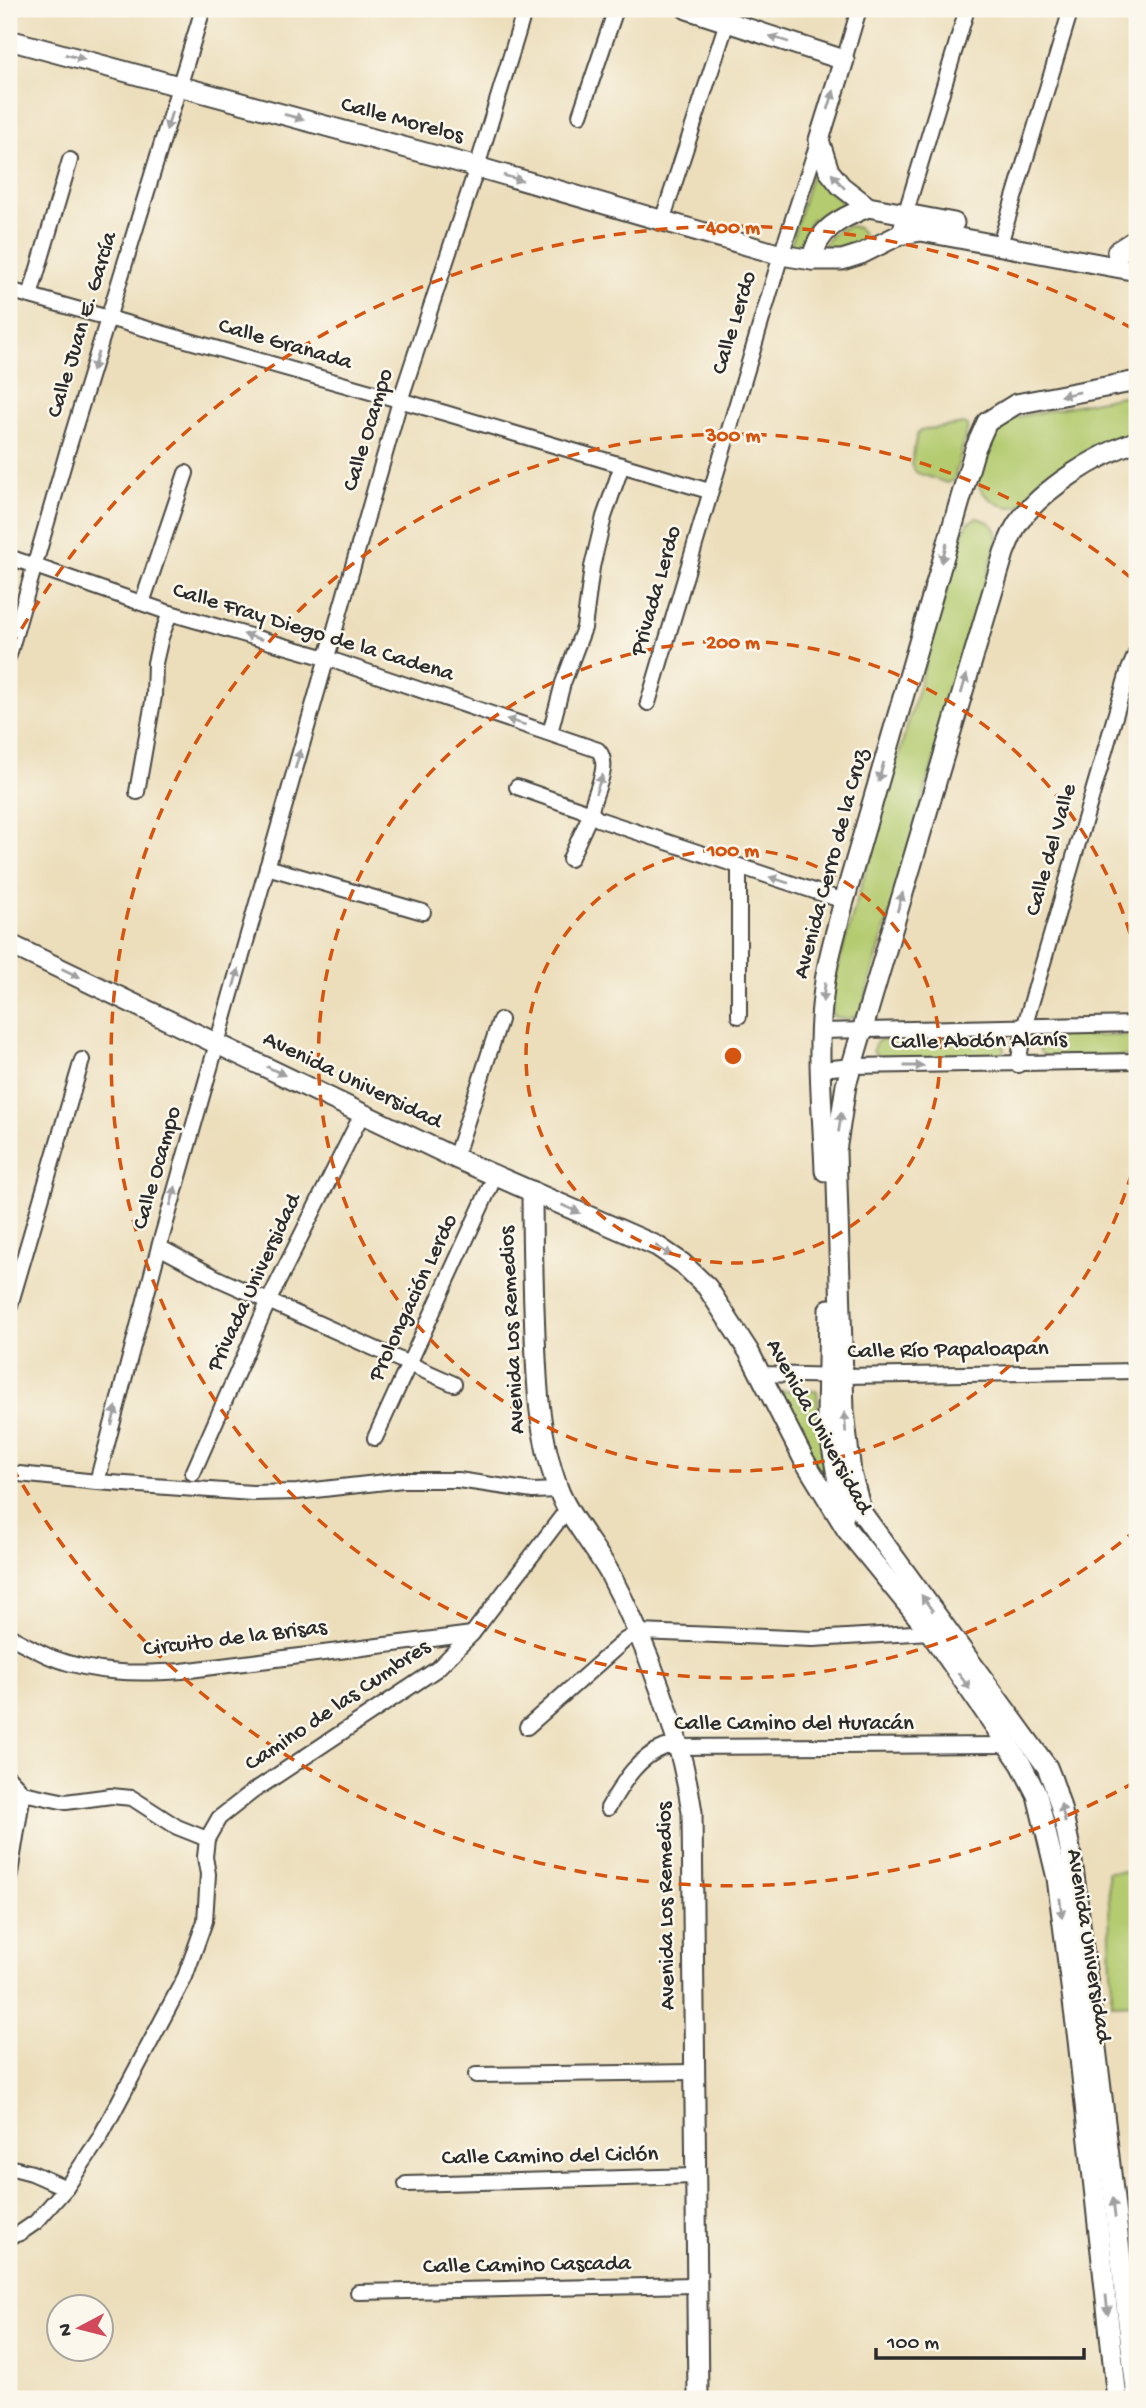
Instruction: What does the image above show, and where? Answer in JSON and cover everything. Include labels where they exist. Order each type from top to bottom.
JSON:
[{"type":"main road","points":[[1128,254],[1137,240]]},
{"type":"street","name":"Calle Juan E. García","points":[[9,655],[203,9]]},
{"type":"street","name":"Calle Ocampo","points":[[97,1482],[159,1247],[400,401],[477,167],[525,9]]},
{"type":"street","points":[[580,115],[616,9]]},
{"type":"street","points":[[688,9],[844,60]]},
{"type":"street","name":"Calle Lerdo","points":[[709,491],[859,9]]},
{"type":"street","points":[[967,9],[899,234],[921,231],[1001,237],[1128,254]]},
{"type":"street","points":[[1001,237],[1071,9]]},
{"type":"street","points":[[662,221],[727,22]]},
{"type":"street","name":"Calle Morelos","points":[[9,40],[477,167],[781,255],[830,261],[850,258],[899,234]]},
{"type":"street","points":[[819,140],[829,172],[841,186],[868,207],[1137,271]]},
{"type":"street","points":[[30,296],[70,160]]},
{"type":"street","points":[[812,260],[814,247],[824,231],[845,217],[868,207]]},
{"type":"street","name":"Calle Granada","points":[[9,290],[709,491]]},
{"type":"street","name":"Avenida Cerro de la Cruz","points":[[862,1513],[851,1472],[830,1329],[821,1069],[822,997],[826,974],[844,901],[967,473],[987,422],[1016,404],[1137,381]]},
{"type":"street","name":"Avenida Cerro de la Cruz","points":[[847,1530],[835,1477],[828,1418],[836,1376],[836,1151],[846,1085],[1004,552],[1017,524],[1036,503],[1103,456],[1137,441]]},
{"type":"street","points":[[550,733],[563,683],[584,628],[595,554],[604,517],[622,465]]},
{"type":"street","points":[[142,603],[186,473]]},
{"type":"street","name":"Privada Lerdo","points":[[648,703],[709,491]]},
{"type":"street","name":"Calle Fray Diego de la Cadena","points":[[9,557],[142,603],[326,659],[598,750],[602,755],[604,770],[591,813]]},
{"type":"street","points":[[137,792],[154,696],[155,663],[170,612]]},
{"type":"street","name":"Calle del Valle","points":[[1018,1065],[1024,1028],[1128,672],[1137,651]]},
{"type":"street","points":[[517,788],[591,813],[598,819],[844,901]]},
{"type":"street","points":[[570,859],[591,813]]},
{"type":"street","points":[[267,867],[423,912]]},
{"type":"street","points":[[738,867],[739,1016]]},
{"type":"street","name":"Avenida Universidad","points":[[9,944],[455,1158],[657,1246],[682,1263],[707,1287],[760,1374],[804,1460],[847,1530],[930,1633],[1021,1763],[1037,1796],[1057,1878],[1090,2130],[1117,2399]]},
{"type":"street","points":[[455,1158],[500,1020]]},
{"type":"street","name":"Calle Abdón Alanís","points":[[821,1031],[1137,1024]]},
{"type":"street","points":[[9,1309],[82,1059]]},
{"type":"street","name":"Calle Abdón Alanís","points":[[821,1069],[853,1066],[1137,1061]]},
{"type":"street","name":"Privada Universidad","points":[[193,1472],[269,1300],[362,1114]]},
{"type":"street","name":"Prolongación Lerdo","points":[[375,1438],[495,1176]]},
{"type":"street","name":"Avenida Los Remedios","points":[[532,1191],[532,1270],[538,1406],[544,1446],[558,1490],[608,1572],[639,1632],[679,1747],[692,1812],[698,2399]]},
{"type":"street","points":[[159,1247],[219,1279],[454,1384]]},
{"type":"street","name":"Calle Río Papaloapan","points":[[760,1374],[836,1376],[1137,1371]]},
{"type":"street","points":[[9,1473],[252,1493],[297,1492],[403,1480],[458,1480],[533,1491],[558,1490]]},
{"type":"street","name":"Camino de las Cumbres","points":[[207,1839],[219,1818],[252,1792],[422,1681],[448,1659],[472,1634],[569,1507]]},
{"type":"street","name":"Avenida Universidad","points":[[862,1513],[945,1630],[1037,1752],[1058,1793],[1067,1829],[1096,2040],[1137,2398]]},
{"type":"street","points":[[527,1727],[625,1640],[639,1632],[813,1639],[930,1633]]},
{"type":"street","name":"Circuito de la Brisas","points":[[9,1636],[53,1658],[85,1667],[136,1674],[182,1671],[472,1634]]},
{"type":"street","name":"Calle Camino del Huracán","points":[[608,1808],[637,1765],[665,1747],[1009,1745]]},
{"type":"street","points":[[9,1778],[23,1793],[66,1802],[111,1796],[132,1798],[177,1827],[207,1839],[205,1857],[208,1874],[205,1921],[186,1977],[99,2139],[66,2188],[36,2221],[20,2233],[9,2237]]},
{"type":"street","points":[[9,1880],[23,1793]]},
{"type":"street","points":[[476,2075],[694,2072]]},
{"type":"street","points":[[9,2167],[32,2172],[66,2188]]},
{"type":"street","name":"Calle Camino del Ciclón","points":[[406,2183],[695,2176]]},
{"type":"street","name":"Calle Camino Cascada","points":[[358,2292],[696,2285]]},
{"type":"green space","points":[[816,172],[823,184],[844,204],[843,208],[811,220],[798,251],[790,248],[811,175]]},
{"type":"green space","points":[[850,226],[863,233],[861,246],[822,255],[831,236]]},
{"type":"green space","points":[[1137,393],[1137,434],[1030,501],[1009,507],[994,501],[981,490],[978,480],[980,466],[990,440],[1002,420]]},
{"type":"green space","points":[[964,424],[968,426],[954,480],[947,483],[917,473],[911,465],[917,435],[921,430]]},
{"type":"green space","points":[[976,518],[985,520],[995,528],[997,542],[861,1012],[851,1018],[841,1019],[833,1016],[830,994],[964,530],[969,522]]},
{"type":"green space","points":[[1048,1036],[1137,1036],[1137,1056],[1048,1057],[1041,1053],[1038,1046],[1041,1040]]},
{"type":"green space","points":[[992,1038],[1003,1045],[1004,1051],[1000,1057],[881,1060],[873,1051],[876,1043],[883,1039]]},
{"type":"green space","points":[[775,1391],[817,1391],[825,1476],[823,1477]]},
{"type":"green space","points":[[1137,1871],[1137,2003],[1112,2004],[1108,1872]]}]
